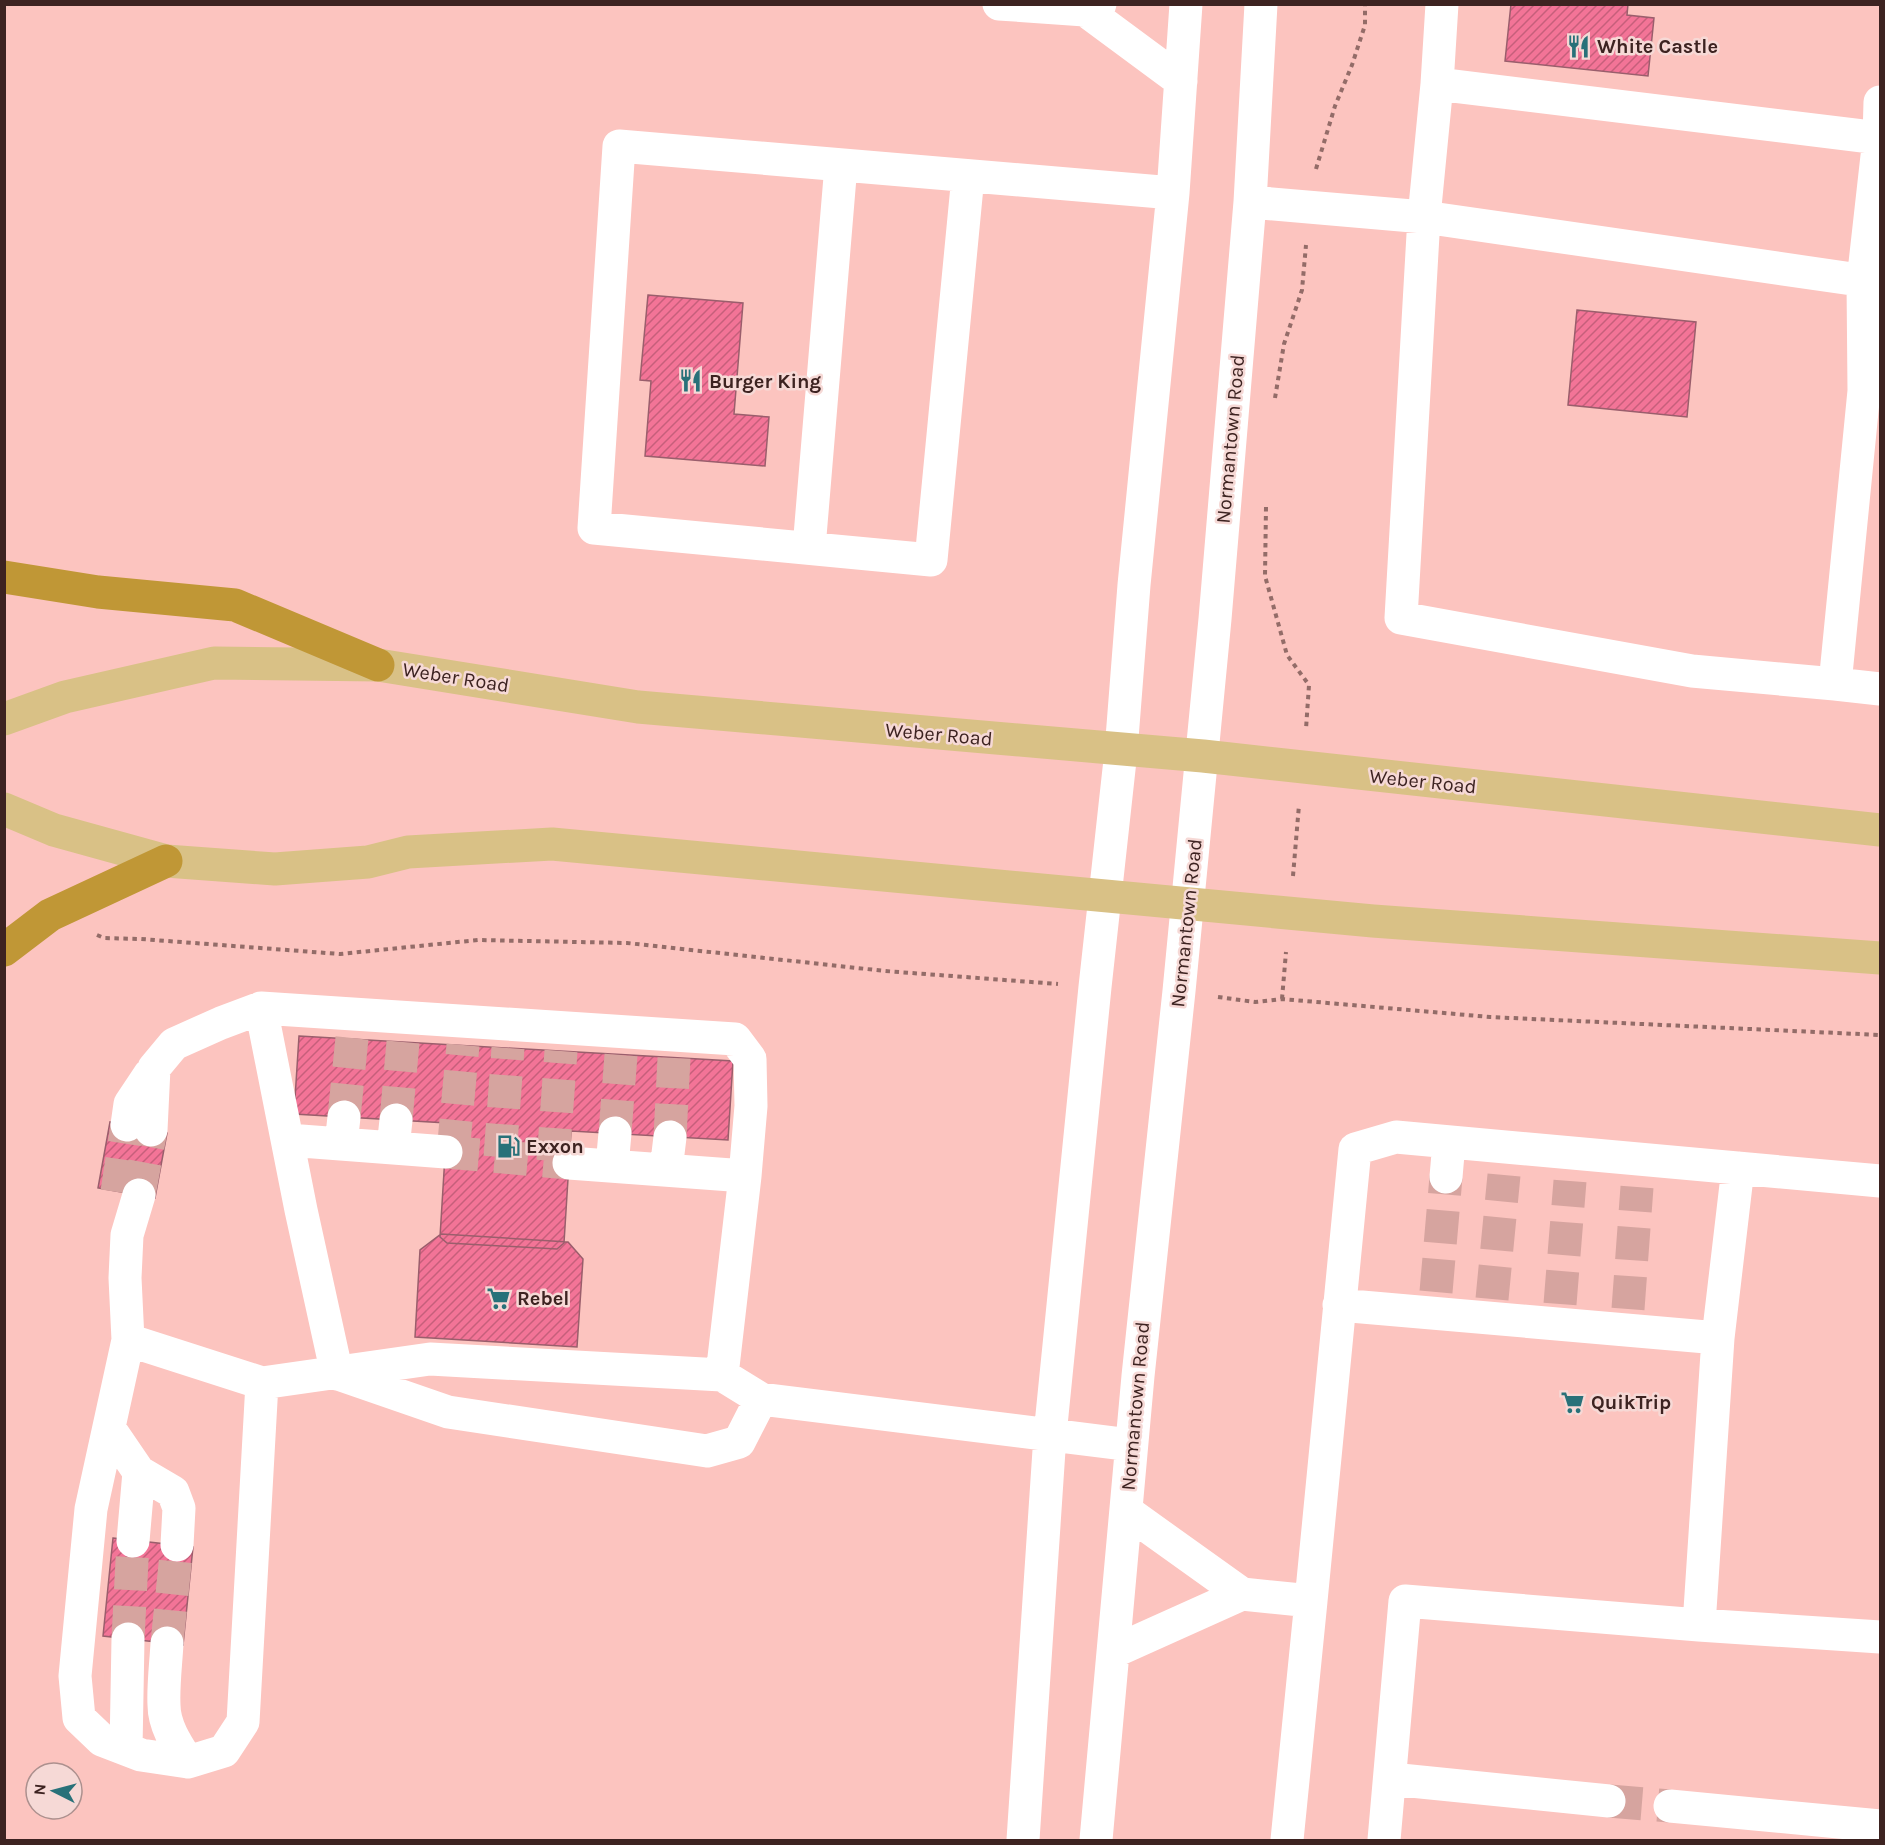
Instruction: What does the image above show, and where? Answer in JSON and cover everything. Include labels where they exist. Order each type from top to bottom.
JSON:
[{"type":"highway","points":[[4,578],[98,592],[235,605],[378,664]]},
{"type":"highway","points":[[4,950],[50,915],[166,861]]},
{"type":"main road","name":"Weber Road","points":[[4,719],[65,697],[214,663],[378,664],[638,707],[1203,756],[1881,830]]},
{"type":"main road","points":[[4,809],[54,830],[166,861],[275,869],[368,862],[408,852],[552,844],[1290,913],[1881,958]]},
{"type":"street","points":[[999,4],[1092,7],[1181,81]]},
{"type":"street","points":[[1023,1840],[1050,1436],[1121,750],[1134,585],[1173,194],[1186,4]]},
{"type":"street","name":"Normantown Road","points":[[1096,1840],[1131,1445],[1203,756],[1251,202],[1261,4]]},
{"type":"street","points":[[1442,4],[1424,217],[1401,618],[1692,671],[1881,688]]},
{"type":"street","points":[[1437,84],[1879,138]]},
{"type":"street","points":[[1835,684],[1868,488],[1872,392],[1872,282],[1881,102]]},
{"type":"street","points":[[968,176],[931,560],[594,528],[619,146],[968,176],[1173,194]]},
{"type":"street","points":[[809,548],[840,165]]},
{"type":"street","points":[[1251,202],[1424,217],[1872,282]]},
{"type":"street","points":[[261,1008],[301,1210],[337,1374]]},
{"type":"street","points":[[139,1128],[154,1068],[174,1044],[261,1008],[352,1026],[404,1030],[675,1046],[735,1039],[750,1059],[751,1106],[746,1176],[722,1375]]},
{"type":"street","points":[[288,1140],[343,1131],[394,1134],[446,1152]]},
{"type":"street","points":[[612,1166],[615,1133]]},
{"type":"street","points":[[666,1170],[670,1137]]},
{"type":"street","points":[[1287,1840],[1355,1149],[1396,1137],[1449,1142],[1505,1161],[1571,1167],[1639,1173],[1738,1168],[1881,1181]]},
{"type":"street","points":[[1446,1177],[1449,1142]]},
{"type":"street","points":[[569,1163],[746,1176]]},
{"type":"street","points":[[1699,1625],[1718,1338],[1738,1168]]},
{"type":"street","points":[[128,1194],[125,1278],[128,1340],[91,1509],[75,1676],[79,1718],[102,1740],[141,1755],[188,1762],[224,1751],[243,1722],[262,1383]]},
{"type":"street","points":[[1339,1305],[1435,1303],[1627,1320],[1718,1338]]},
{"type":"street","points":[[128,1340],[262,1383],[430,1359],[722,1375],[761,1399],[1131,1445]]},
{"type":"street","points":[[337,1374],[448,1412],[707,1451],[739,1442],[761,1399]]},
{"type":"street","points":[[109,1428],[139,1472],[173,1492],[179,1508],[177,1545]]},
{"type":"street","points":[[133,1541],[139,1472]]},
{"type":"street","points":[[1126,1511],[1242,1594],[1311,1601]]},
{"type":"street","points":[[1113,1653],[1242,1594]]},
{"type":"street","points":[[1384,1840],[1405,1601],[1881,1637]]},
{"type":"street","points":[[126,1749],[128,1639]]},
{"type":"street","points":[[167,1643],[164,1706],[175,1740],[188,1762]]},
{"type":"street","points":[[1391,1779],[1609,1801]]},
{"type":"street","points":[[1670,1806],[1881,1826]]},
{"type":"path","points":[[1273,409],[1284,344],[1302,290],[1309,207],[1321,149],[1365,25],[1365,4]]},
{"type":"path","points":[[1266,497],[1265,576],[1287,655],[1309,684],[1282,999]]},
{"type":"path","points":[[50,915],[104,938],[340,954],[478,940],[627,943],[885,971],[1095,987]]},
{"type":"path","points":[[1179,991],[1255,1002],[1282,999],[1490,1017],[1881,1035]]},
{"type":"building","name":"White Castle","points":[[1511,4],[1628,4],[1627,15],[1654,18],[1648,76],[1505,61]]},
{"type":"building","name":"Burger King","points":[[648,295],[743,303],[734,414],[769,417],[765,466],[645,456],[651,381],[640,380]]},
{"type":"building","points":[[1577,310],[1696,322],[1687,417],[1568,405]]},
{"type":"building","name":"Exxon","points":[[299,1036],[733,1061],[728,1140],[571,1131],[564,1243],[557,1249],[447,1243],[440,1237],[447,1123],[294,1114]]},
{"type":"building","points":[[110,1122],[167,1133],[155,1198],[98,1188]]},
{"type":"building","name":"Rebel","points":[[441,1234],[568,1242],[583,1259],[577,1347],[415,1337],[420,1250]]},
{"type":"building","points":[[113,1538],[193,1547],[183,1645],[103,1636]]},
{"type":"tunnel","points":[[344,1117],[352,1038]]},
{"type":"tunnel","points":[[396,1120],[403,1042]]},
{"type":"tunnel","points":[[453,1153],[463,1045]]},
{"type":"tunnel","points":[[500,1157],[508,1048]]},
{"type":"tunnel","points":[[553,1161],[561,1051]]},
{"type":"tunnel","points":[[615,1133],[621,1055]]},
{"type":"tunnel","points":[[670,1137],[674,1058]]},
{"type":"tunnel","points":[[117,1192],[127,1125]]},
{"type":"tunnel","points":[[139,1195],[151,1130]]},
{"type":"tunnel","points":[[446,1152],[569,1163]]},
{"type":"tunnel","points":[[1492,1299],[1504,1175]]},
{"type":"tunnel","points":[[1436,1292],[1446,1177]]},
{"type":"tunnel","points":[[1560,1304],[1570,1181]]},
{"type":"tunnel","points":[[1628,1309],[1637,1187]]},
{"type":"tunnel","points":[[128,1639],[133,1541]]},
{"type":"tunnel","points":[[167,1643],[177,1545]]},
{"type":"tunnel","points":[[1609,1801],[1670,1806]]},
{"type":"place","name":"White Castle","points":[[1579,46]]},
{"type":"place","name":"Burger King","points":[[691,381]]},
{"type":"place","name":"Exxon","points":[[508,1146]]},
{"type":"place","name":"Rebel","points":[[499,1298]]},
{"type":"place","name":"QuikTrip","points":[[1573,1402]]}]
